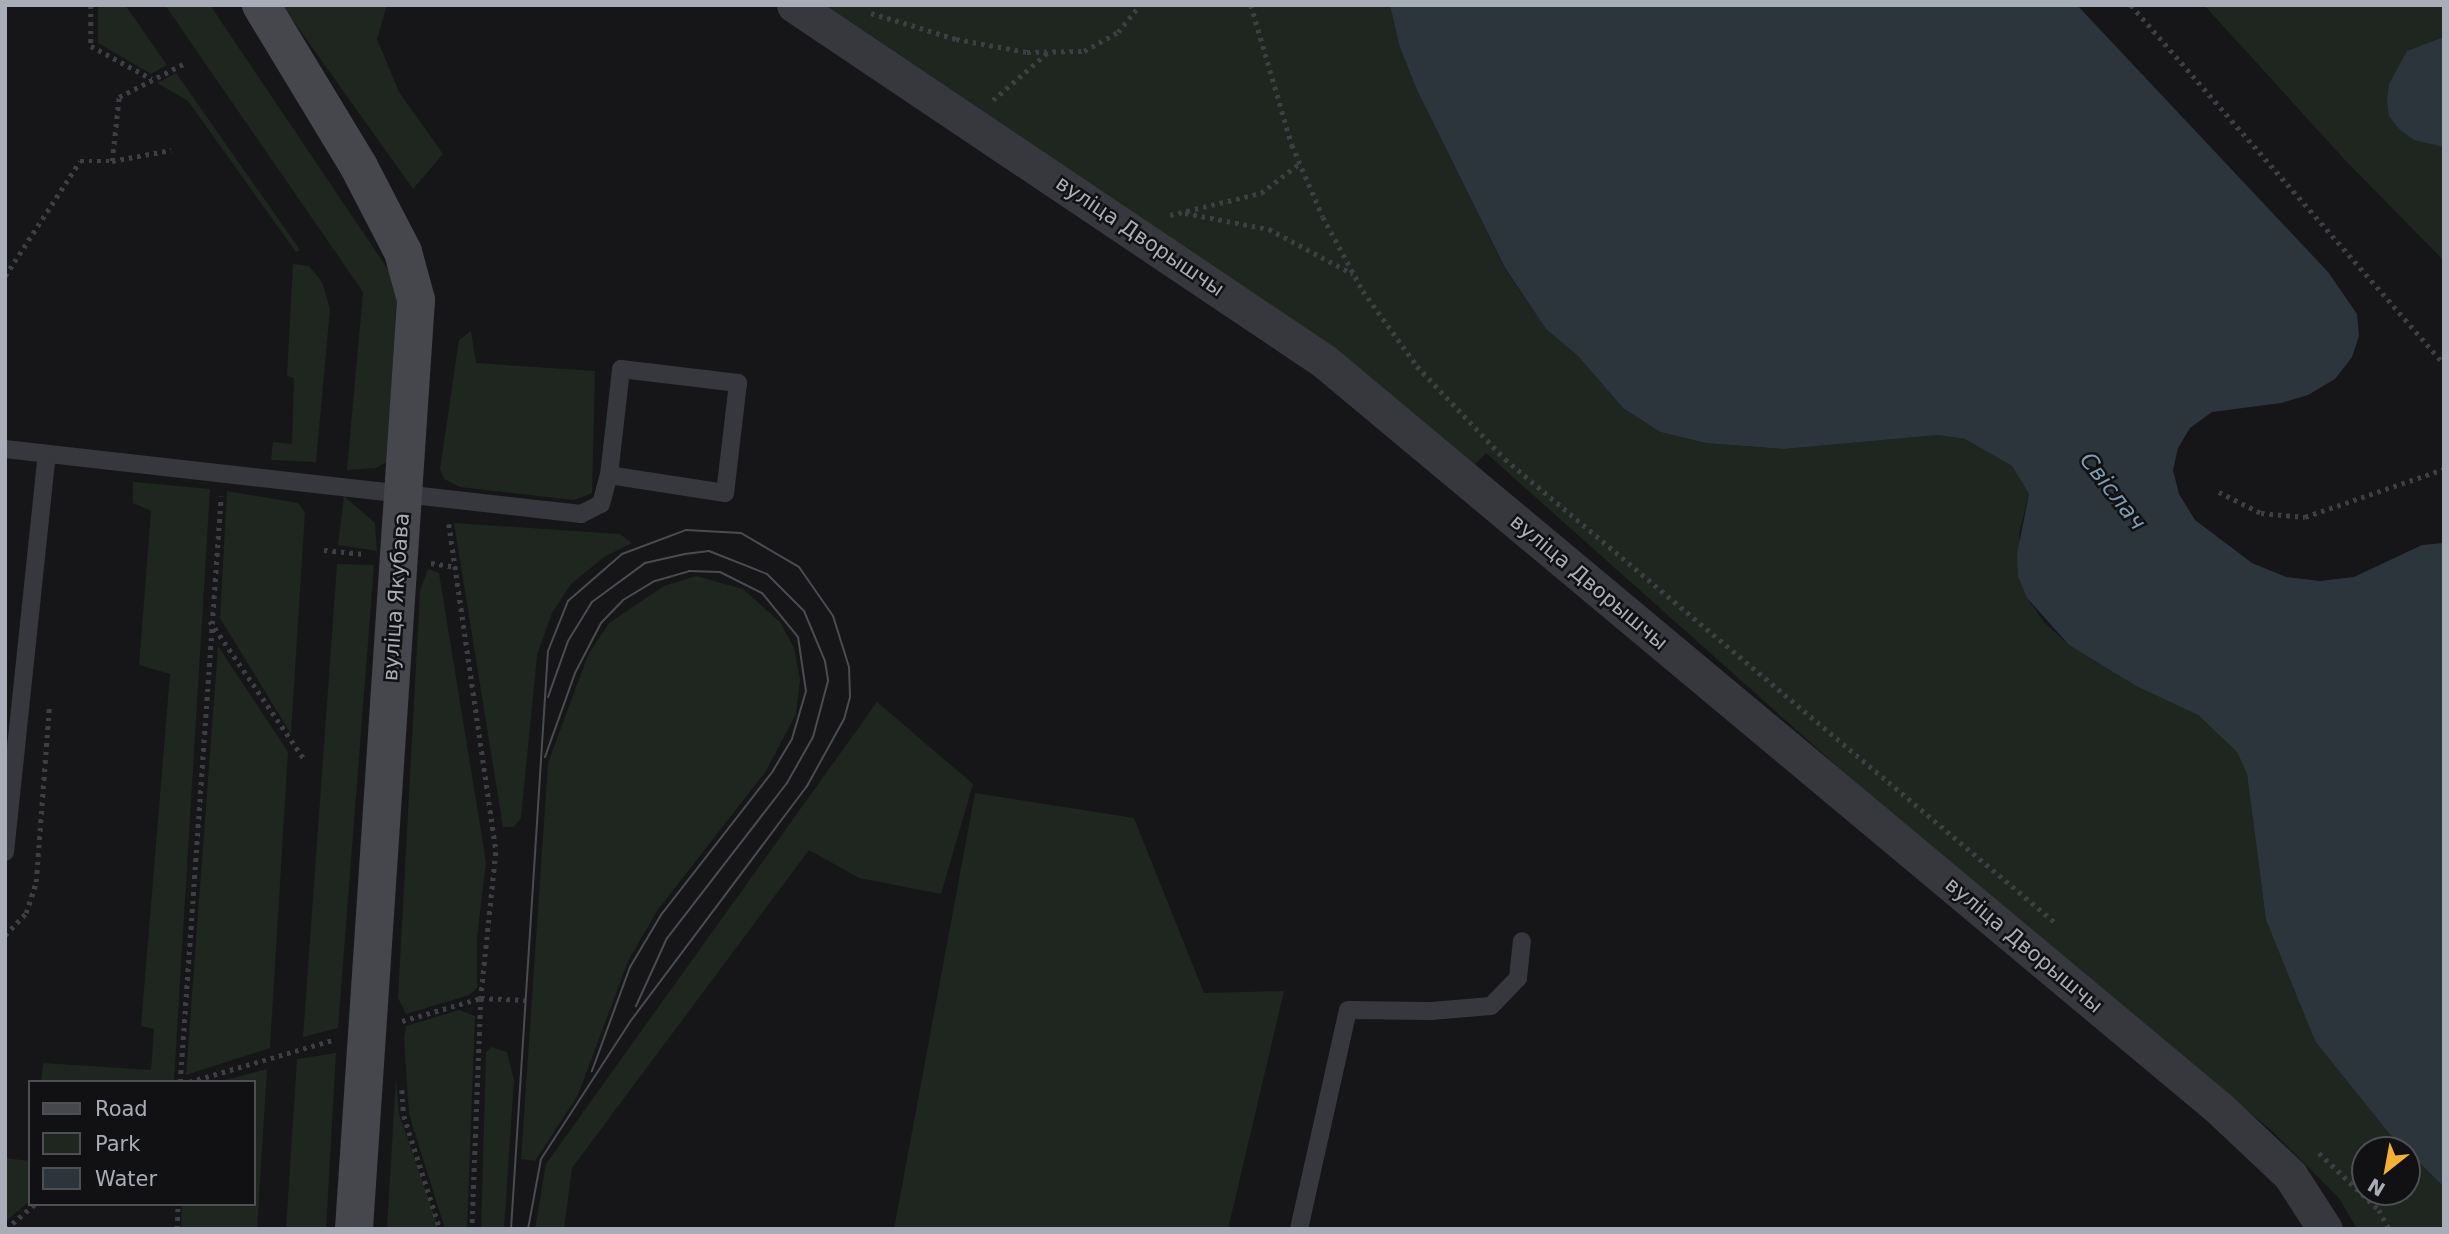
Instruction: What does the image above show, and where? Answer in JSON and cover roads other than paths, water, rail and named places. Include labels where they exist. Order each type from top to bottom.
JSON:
[{"type":"main road","name":"вуліца Якубава","points":[[261,5],[359,167],[403,252],[416,299],[354,1229]]},
{"type":"street","name":"вуліца Дворышчы","points":[[794,5],[1121,222],[1324,361],[2219,1108],[2290,1175],[2325,1229]]},
{"type":"lane","points":[[5,449],[581,514],[601,504],[609,475],[621,369],[738,383],[725,493],[609,475]]},
{"type":"lane","points":[[5,852],[47,455]]},
{"type":"lane","points":[[1299,1229],[1348,1010],[1432,1011],[1491,1006],[1518,978],[1522,941]]},
{"type":"water","name":"Свіслач","points":[[1390,5],[2077,5],[2328,272],[2357,314],[2359,336],[2352,357],[2335,379],[2308,395],[2281,403],[2212,412],[2190,428],[2178,448],[2173,470],[2179,494],[2195,520],[2252,563],[2286,577],[2320,581],[2354,577],[2422,545],[2444,543],[2444,1187],[2421,1164],[2421,1136],[2392,1136],[2315,1041],[2266,920],[2247,774],[2237,752],[2198,715],[2136,686],[2069,645],[2027,598],[2018,576],[2017,554],[2029,494],[2012,466],[1965,439],[1938,435],[1784,449],[1706,443],[1660,432],[1623,408],[1578,356],[1546,329],[1505,268],[1416,88],[1399,45]]},
{"type":"water","points":[[2444,37],[2444,147],[2414,140],[2399,129],[2389,116],[2387,101],[2389,84],[2407,51]]},
{"type":"tram line","points":[[511,1229],[548,651],[568,601],[622,554],[686,530],[741,533],[799,567],[833,616],[849,667],[850,697],[844,719],[807,786],[630,1022],[541,1159],[528,1229]]},
{"type":"tram line","points":[[548,697],[568,641],[592,602],[645,563],[685,554],[709,551],[767,574],[804,611],[825,661],[828,681],[813,737],[787,783],[667,938],[636,1006]]},
{"type":"tram line","points":[[545,757],[575,673],[601,623],[623,600],[655,581],[689,571],[720,572],[762,593],[798,637],[806,691],[792,739],[773,771],[661,915],[630,967],[592,1071]]}]
